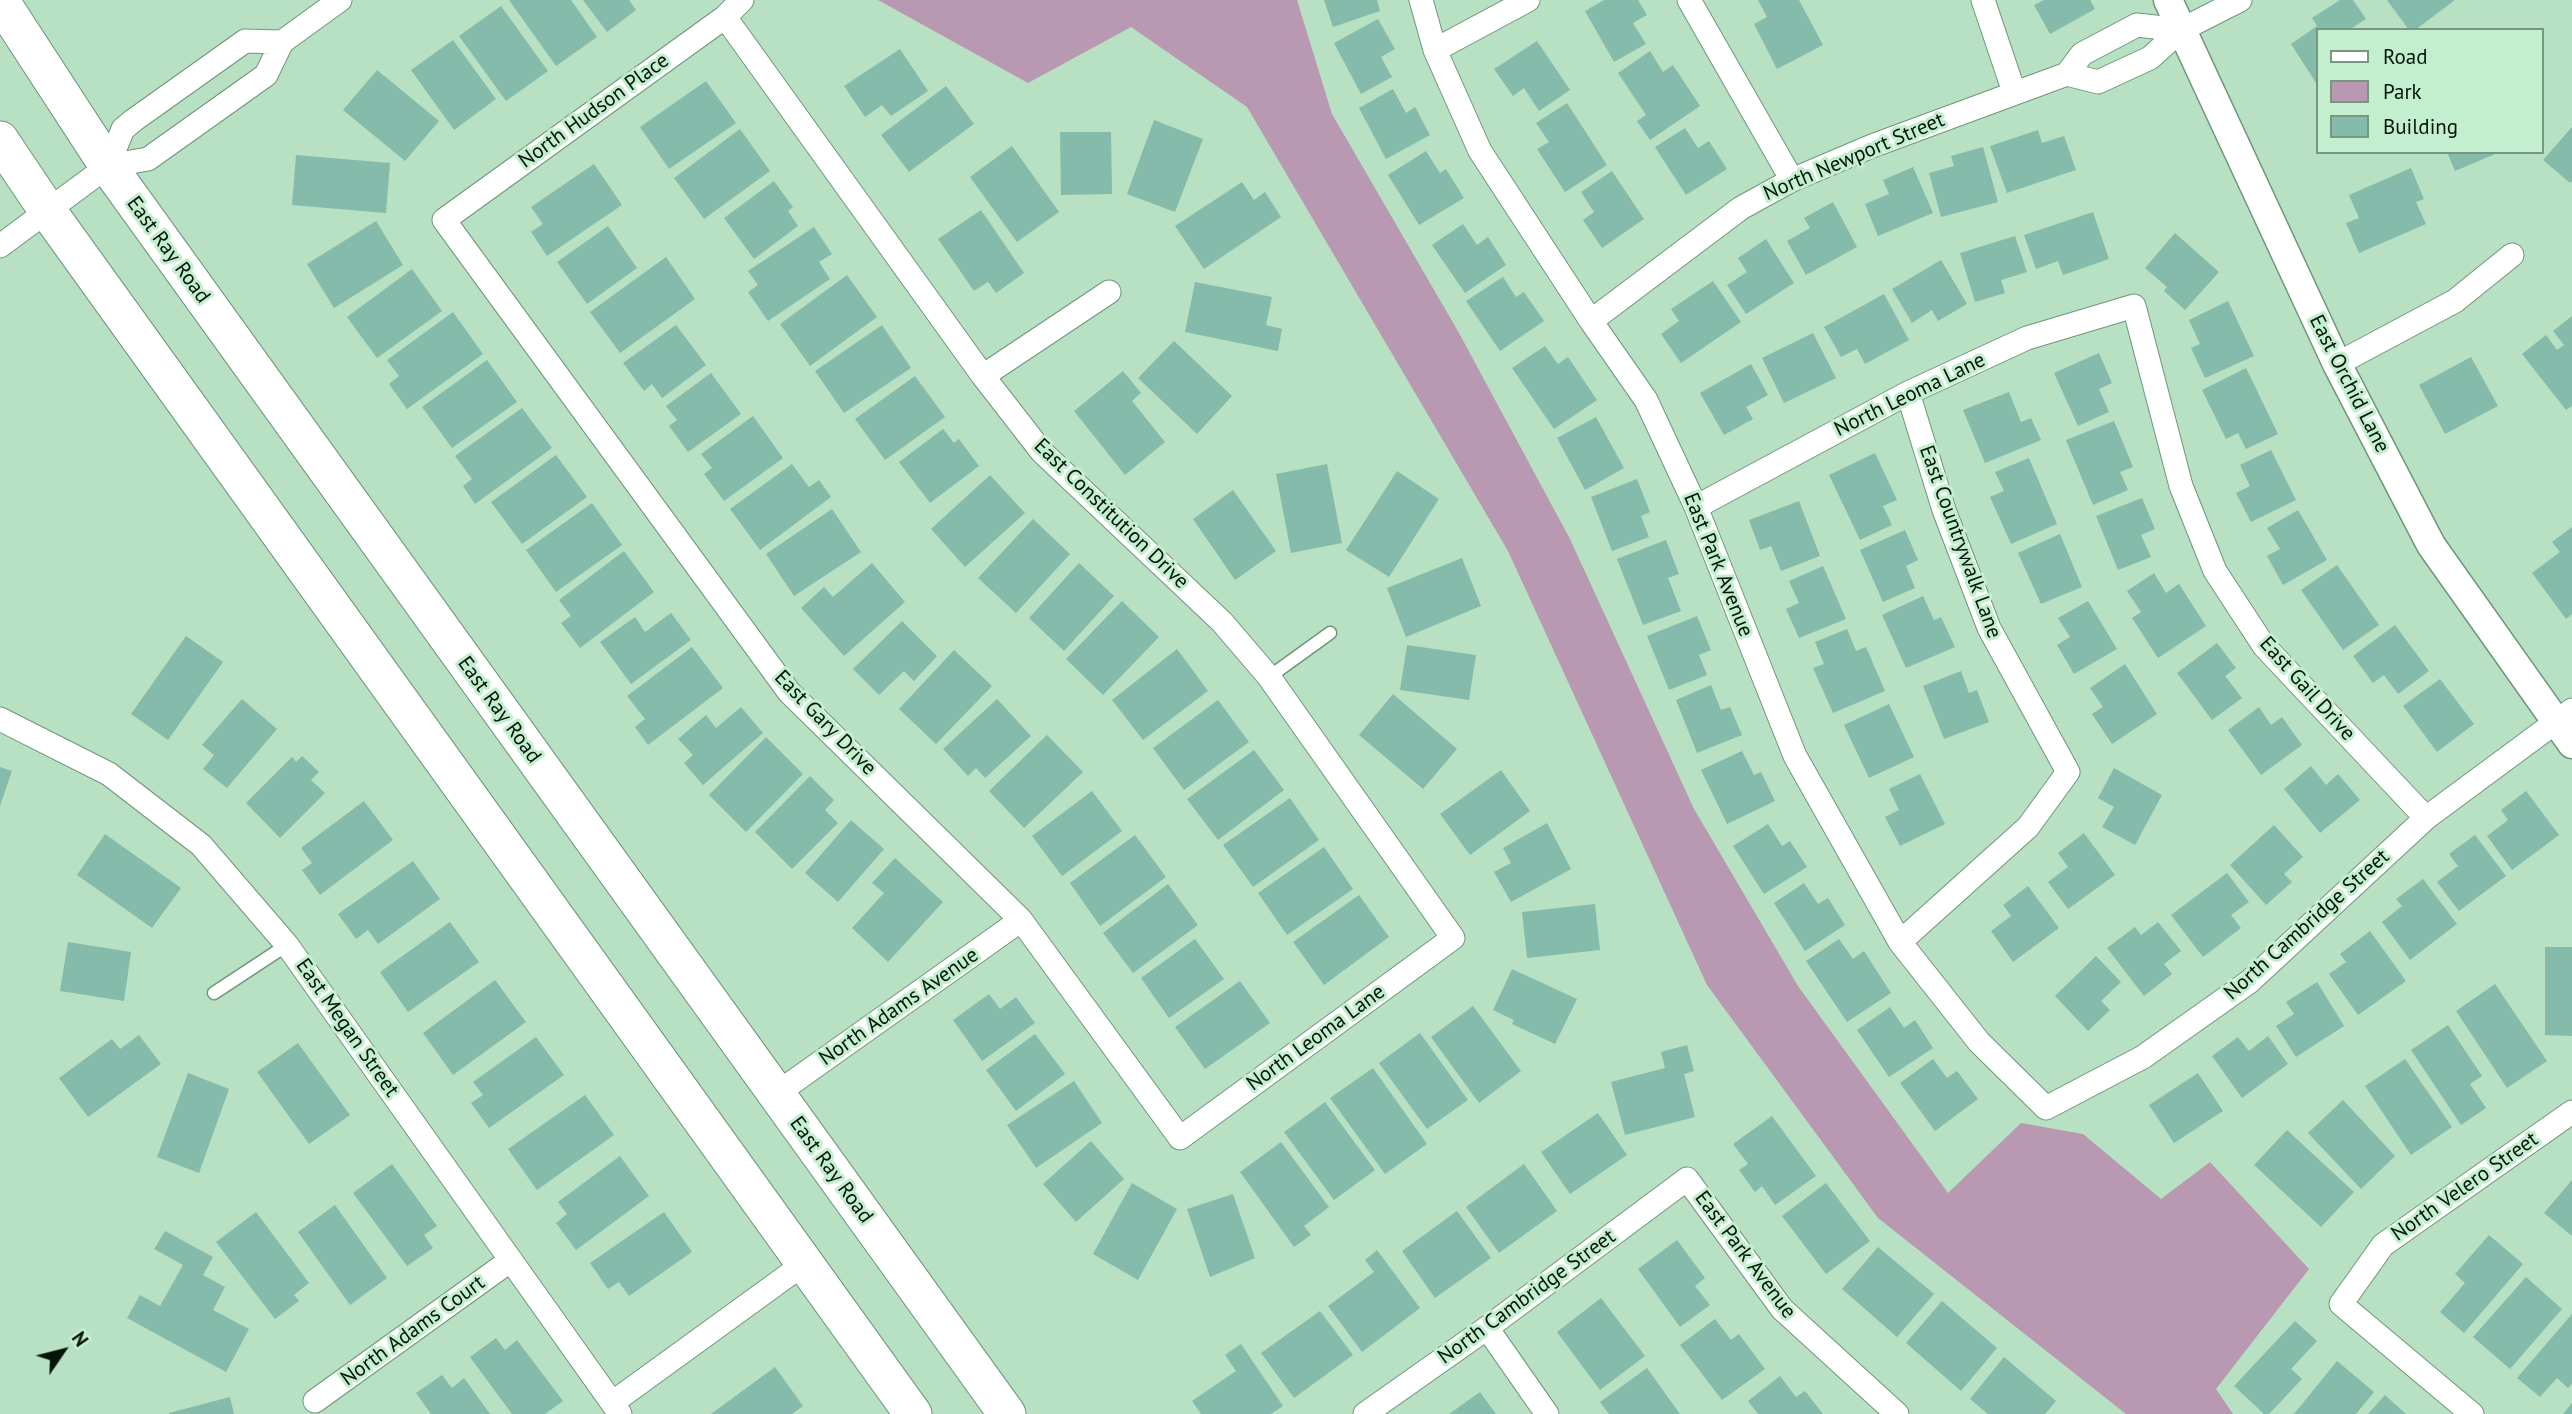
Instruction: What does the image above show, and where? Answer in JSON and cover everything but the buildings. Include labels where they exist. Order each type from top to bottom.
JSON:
[{"type":"main road","name":"East Ray Road","points":[[0,0],[108,166],[1007,1414]]},
{"type":"main road","points":[[0,141],[913,1414]]},
{"type":"street","points":[[0,246],[108,166],[148,159],[266,75],[282,42],[340,0]]},
{"type":"street","name":"North Hudson Place","points":[[444,220],[725,17],[742,0]]},
{"type":"street","name":"East Park Avenue","points":[[1421,0],[1435,50],[1480,152],[1646,400],[1696,507],[1795,756],[1900,942],[1979,1042],[2046,1108]]},
{"type":"street","points":[[1435,50],[1528,0]]},
{"type":"street","points":[[1689,0],[1792,180]]},
{"type":"street","points":[[1983,0],[2014,92]]},
{"type":"street","name":"East Orchid Lane","points":[[2168,0],[2337,364],[2431,545],[2566,725]]},
{"type":"street","points":[[2067,74],[2098,82],[2150,58],[2181,30],[2240,0]]},
{"type":"street","name":"East Constitution Drive","points":[[725,17],[983,376],[1042,452],[1222,622],[1269,677],[1453,938]]},
{"type":"street","name":"North Newport Street","points":[[1591,321],[1741,208],[1792,180],[1872,146],[2067,74],[2082,54],[2137,25],[2181,30]]},
{"type":"street","points":[[108,166],[123,129],[178,88],[245,41],[282,42]]},
{"type":"street","name":"East Gary Drive","points":[[444,220],[789,692],[1021,920],[1146,1095],[1180,1138]]},
{"type":"street","points":[[2337,364],[2455,301],[2512,255]]},
{"type":"street","points":[[983,376],[1109,292]]},
{"type":"street","name":"North Leoma Lane","points":[[1696,507],[1908,393],[2027,338],[2134,306]]},
{"type":"street","name":"East Gail Drive","points":[[2134,306],[2181,486],[2215,570],[2264,646],[2426,818]]},
{"type":"street","name":"East Countrywalk Lane","points":[[1900,942],[2028,827],[2068,772],[1989,628],[1944,510],[1908,393]]},
{"type":"street","name":"East Megan Street","points":[[0,719],[110,775],[201,845],[287,945],[616,1408]]},
{"type":"street","name":"North Cambridge Street","points":[[2046,1108],[2143,1057],[2249,982],[2426,818],[2566,725]]},
{"type":"street","name":"North Adams Avenue","points":[[776,1094],[1021,920]]},
{"type":"street","name":"North Leoma Lane","points":[[1180,1138],[1453,938]]},
{"type":"street","name":"North Velero Street","points":[[2472,1414],[2341,1304],[2383,1245],[2572,1112]]},
{"type":"street","name":"East Park Avenue","points":[[1687,1179],[1782,1309],[1897,1414]]},
{"type":"street","name":"North Cambridge Street","points":[[1366,1414],[1687,1179]]},
{"type":"street","name":"North Adams Court","points":[[315,1401],[511,1260]]},
{"type":"street","points":[[616,1408],[805,1263]]},
{"type":"street","points":[[1487,1328],[1547,1414]]},
{"type":"lane","points":[[1269,677],[1330,633]]},
{"type":"lane","points":[[214,993],[287,945]]},
{"type":"green space","points":[[878,0],[1297,0],[1332,114],[1459,333],[1570,539],[1694,809],[1798,986],[1948,1193],[2021,1123],[2083,1134],[2161,1199],[2210,1162],[2309,1269],[2216,1389],[2233,1414],[2126,1414],[1878,1218],[1707,985],[1508,551],[1247,107],[1131,27],[1028,83]]}]
